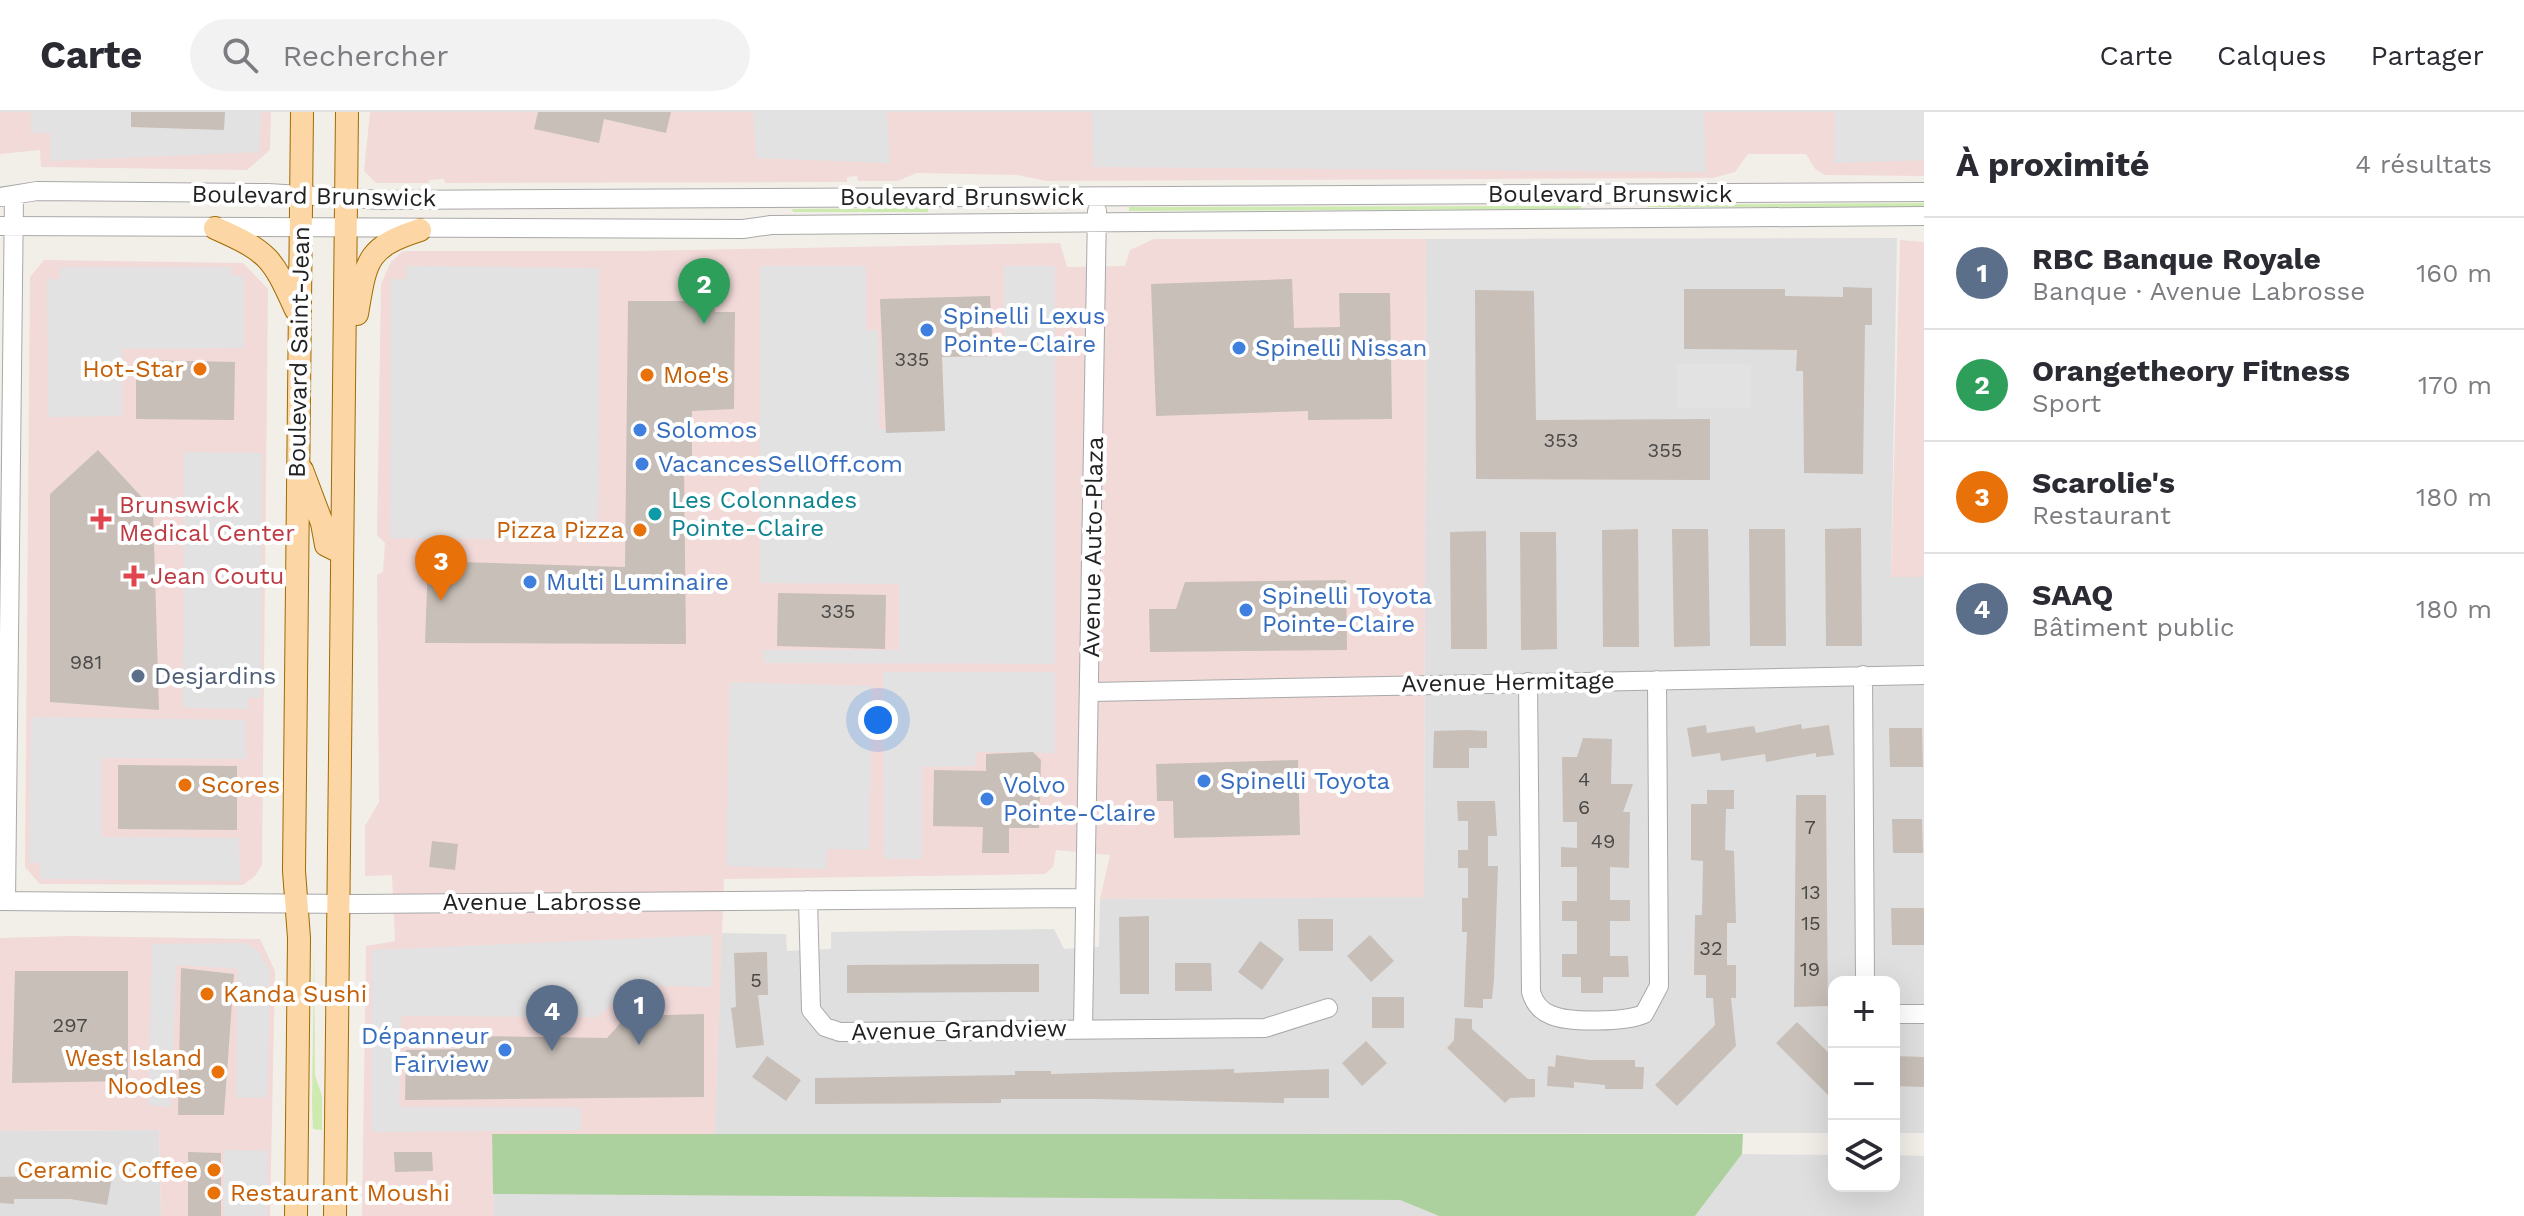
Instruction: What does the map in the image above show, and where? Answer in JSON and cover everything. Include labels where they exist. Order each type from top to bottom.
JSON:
[{"type":"main road","name":"Boulevard Saint-Jean","points":[[296,1216],[297,457],[302,112]]},
{"type":"main road","name":"Boulevard Saint-Jean","points":[[335,1216],[347,112]]},
{"type":"main road","points":[[215,228],[267,255],[276,267],[298,315]]},
{"type":"main road","points":[[345,374],[369,258],[388,241],[420,230]]},
{"type":"main road","points":[[297,457],[322,523],[326,545],[342,553]]},
{"type":"street","name":"Boulevard Brunswick","points":[[7,196],[53,191],[268,193],[347,198],[1924,192]]},
{"type":"street","points":[[3,901],[7,196]]},
{"type":"street","name":"Avenue Auto-Plaza","points":[[1084,898],[1092,692],[1098,196]]},
{"type":"street","name":"Boulevard Brunswick","points":[[7,226],[420,230],[1924,216]]},
{"type":"street","points":[[1863,675],[1865,976]]},
{"type":"street","name":"Avenue Hermitage","points":[[1092,692],[1924,675]]},
{"type":"street","points":[[1528,682],[1531,992],[1541,1009],[1554,1017],[1602,1020],[1644,1014],[1659,986],[1657,680]]},
{"type":"street","name":"Avenue Labrosse","points":[[3,901],[338,904],[1084,898]]},
{"type":"street","name":"Avenue Grandview","points":[[1083,1028],[1084,898]]},
{"type":"street","name":"Avenue Grandview","points":[[808,900],[809,1002],[814,1016],[825,1027],[840,1032],[1265,1028],[1328,1008]]},
{"type":"street","points":[[1900,1014],[1924,1014]]},
{"type":"shaded area","points":[[0,112],[271,112],[270,150],[247,170],[41,167],[40,150],[0,154]]},
{"type":"shaded area","points":[[31,112],[131,112],[131,127],[224,130],[225,112],[261,112],[259,152],[50,161],[50,133],[31,133]]},
{"type":"shaded area","points":[[370,112],[1924,112],[1924,176],[1825,175],[1816,170],[1806,154],[1748,154],[1735,172],[1713,178],[1046,181],[1018,175],[917,173],[897,181],[858,181],[857,176],[847,177],[847,182],[445,183],[444,179],[429,180],[429,183],[376,183],[364,171]]},
{"type":"shaded area","points":[[753,112],[887,112],[890,163],[756,158]]},
{"type":"shaded area","points":[[1092,112],[1704,112],[1706,172],[1093,167]]},
{"type":"shaded area","points":[[1835,112],[1924,112],[1924,160],[1834,163]]},
{"type":"shaded area","points":[[1897,238],[1891,577],[1924,577],[1924,1133],[1900,1133],[1900,976],[1828,976],[1828,1133],[715,1135],[720,933],[786,934],[787,951],[831,949],[831,932],[1054,929],[1064,949],[1099,947],[1100,899],[1424,896],[1426,239]]},
{"type":"shaded area","points":[[1154,239],[1426,239],[1424,897],[1100,899],[1110,855],[1056,850],[1053,867],[1045,874],[724,879],[715,1135],[492,1135],[494,1216],[362,1216],[366,946],[395,941],[392,875],[365,876],[365,826],[379,802],[377,575],[383,572],[385,543],[377,535],[381,284],[391,262],[403,251],[638,251],[1060,243],[1067,267],[1125,266],[1130,250]]},
{"type":"shaded area","points":[[1900,240],[1924,242],[1924,577],[1891,577]]},
{"type":"shaded area","points":[[44,260],[243,263],[268,289],[262,865],[255,876],[243,885],[40,884],[25,867],[30,277]]},
{"type":"shaded area","points":[[406,266],[599,268],[598,540],[390,538],[391,279],[406,279]]},
{"type":"shaded area","points":[[760,266],[866,266],[866,330],[878,330],[879,429],[943,430],[943,357],[1004,356],[1004,266],[1055,266],[1055,664],[763,663],[763,650],[899,650],[899,584],[760,583]]},
{"type":"shaded area","points":[[60,267],[231,267],[231,276],[244,276],[244,348],[122,349],[122,416],[48,417],[47,279],[60,279]]},
{"type":"shaded area","points":[[1677,364],[1751,364],[1751,408],[1677,408]]},
{"type":"shaded area","points":[[184,452],[262,453],[261,698],[248,698],[248,709],[183,708]]},
{"type":"shaded area","points":[[883,672],[1055,672],[1055,753],[976,752],[975,766],[922,767],[922,859],[884,859]]},
{"type":"shaded area","points":[[730,682],[872,686],[869,850],[827,849],[826,869],[726,866]]},
{"type":"shaded area","points":[[31,717],[246,720],[246,759],[102,758],[102,837],[239,838],[240,881],[40,879],[40,863],[29,863]]},
{"type":"shaded area","points":[[712,935],[712,987],[636,985],[597,1017],[401,1016],[399,1107],[581,1107],[581,1130],[372,1132],[372,950]]},
{"type":"shaded area","points":[[0,938],[260,939],[275,971],[270,1216],[161,1216],[159,1130],[0,1131]]},
{"type":"shaded area","points":[[247,943],[259,952],[270,970],[267,1097],[236,1098],[238,969],[176,965],[171,1108],[148,1105],[152,944]]},
{"type":"shaded area","points":[[159,1130],[161,1216],[0,1216],[0,1131]]},
{"type":"shaded area","points":[[224,1150],[268,1151],[267,1216],[224,1216]]},
{"type":"shaded area","points":[[1742,1154],[1828,1155],[1828,1192],[1900,1192],[1900,1155],[1924,1156],[1924,1216],[1695,1216]]},
{"type":"shaded area","points":[[493,1194],[1187,1194],[1400,1200],[1439,1216],[494,1216]]},
{"type":"green space","points":[[1924,203],[1924,207],[1647,207],[1650,205]]},
{"type":"green space","points":[[1582,206],[1580,209],[1129,211],[1129,207]]},
{"type":"green space","points":[[928,208],[928,212],[793,212],[792,209]]},
{"type":"green space","points":[[314,945],[315,1075],[322,1096],[322,1130],[313,1129],[312,1106]]},
{"type":"green space","points":[[492,1134],[1743,1134],[1742,1154],[1695,1216],[1439,1216],[1400,1200],[493,1194]]},
{"type":"building","points":[[131,112],[225,112],[224,130],[131,127]]},
{"type":"building","points":[[538,112],[671,112],[666,133],[604,119],[599,143],[534,129]]},
{"type":"building","points":[[1292,279],[1294,328],[1340,327],[1339,293],[1390,293],[1392,419],[1308,420],[1308,411],[1156,416],[1151,284]]},
{"type":"building","points":[[1843,287],[1872,288],[1872,325],[1865,325],[1863,474],[1804,473],[1803,371],[1796,371],[1797,350],[1684,349],[1684,289],[1785,289],[1785,296],[1843,297]]},
{"type":"building","points":[[1475,290],[1534,291],[1536,420],[1710,419],[1710,480],[1476,479]]},
{"type":"building","points":[[990,296],[993,356],[942,357],[945,431],[886,433],[880,299]]},
{"type":"building","name":"Les Colonnades Pointe-Claire","points":[[628,301],[714,301],[715,312],[735,312],[734,409],[692,411],[692,466],[684,466],[686,644],[425,643],[428,561],[625,567]]},
{"type":"building","points":[[136,360],[235,362],[234,420],[136,419]]},
{"type":"building","points":[[98,450],[153,509],[159,710],[50,702],[50,494]]},
{"type":"building","points":[[1861,528],[1862,646],[1826,646],[1825,529]]},
{"type":"building","points":[[1638,529],[1639,647],[1603,647],[1602,530]]},
{"type":"building","points":[[1672,529],[1708,529],[1710,646],[1674,647]]},
{"type":"building","points":[[1749,529],[1785,529],[1786,646],[1750,646]]},
{"type":"building","points":[[1486,531],[1487,649],[1451,649],[1450,532]]},
{"type":"building","points":[[1520,532],[1556,532],[1557,649],[1521,650]]},
{"type":"building","points":[[1346,580],[1347,650],[1150,652],[1149,609],[1176,609],[1185,582]]},
{"type":"building","points":[[778,593],[886,595],[885,649],[777,646]]},
{"type":"building","points":[[1801,724],[1802,729],[1829,725],[1834,755],[1816,757],[1816,753],[1766,762],[1765,754],[1721,761],[1720,753],[1692,757],[1687,728],[1706,725],[1707,733],[1754,726],[1756,733]]},
{"type":"building","points":[[1889,728],[1922,728],[1923,767],[1890,767]]},
{"type":"building","points":[[1434,731],[1487,731],[1487,748],[1469,748],[1469,768],[1433,768]]},
{"type":"building","points":[[1583,738],[1612,739],[1611,784],[1633,784],[1623,812],[1630,812],[1629,868],[1610,867],[1610,900],[1630,900],[1630,921],[1610,921],[1610,956],[1628,956],[1629,977],[1603,977],[1603,993],[1581,993],[1581,977],[1562,977],[1562,954],[1577,954],[1577,921],[1562,921],[1562,901],[1577,901],[1577,867],[1561,867],[1561,847],[1577,848],[1577,822],[1563,822],[1562,757],[1577,757]]},
{"type":"building","name":"Volvo Pointe-Claire","points":[[1033,752],[1041,760],[1039,828],[1009,828],[1009,853],[982,853],[983,827],[933,826],[934,770],[986,771],[986,754]]},
{"type":"building","points":[[1298,760],[1300,835],[1174,838],[1173,801],[1157,801],[1156,764]]},
{"type":"building","points":[[118,765],[237,766],[237,830],[118,829]]},
{"type":"building","points":[[1707,790],[1734,790],[1734,809],[1726,809],[1725,850],[1734,851],[1736,923],[1727,923],[1727,965],[1736,965],[1736,998],[1731,998],[1736,1046],[1677,1106],[1655,1085],[1715,1025],[1713,998],[1706,998],[1706,975],[1694,975],[1695,915],[1702,915],[1703,861],[1691,860],[1691,804],[1707,804]]},
{"type":"building","points":[[1796,795],[1826,795],[1828,1006],[1794,1007]]},
{"type":"building","points":[[1457,801],[1495,801],[1497,836],[1488,836],[1488,866],[1498,866],[1494,979],[1492,999],[1483,999],[1483,1008],[1464,1007],[1467,932],[1462,932],[1462,898],[1468,898],[1468,868],[1458,868],[1458,850],[1468,850],[1468,821],[1458,821]]},
{"type":"building","points":[[1892,819],[1922,819],[1923,853],[1893,853]]},
{"type":"building","points":[[432,841],[458,844],[455,870],[429,867]]},
{"type":"building","points":[[1891,908],[1924,908],[1924,945],[1892,945]]},
{"type":"building","points":[[1149,916],[1149,994],[1120,994],[1119,917]]},
{"type":"building","points":[[1298,919],[1333,919],[1333,951],[1299,951]]},
{"type":"building","points":[[1370,935],[1394,961],[1371,982],[1347,956]]},
{"type":"building","points":[[1260,941],[1284,959],[1262,990],[1238,972]]},
{"type":"building","points":[[767,952],[768,995],[758,995],[764,1045],[736,1048],[731,1008],[736,1007],[734,953]]},
{"type":"building","points":[[1175,963],[1211,963],[1212,991],[1175,991]]},
{"type":"building","points":[[1039,964],[1039,992],[847,993],[847,965]]},
{"type":"building","points":[[181,968],[234,974],[224,1115],[178,1115]]},
{"type":"building","points":[[15,971],[128,971],[128,1081],[12,1083]]},
{"type":"building","points":[[1372,997],[1404,997],[1404,1028],[1372,1028]]},
{"type":"building","points":[[704,1014],[704,1097],[405,1100],[406,1050],[459,1049],[474,1036],[607,1038],[627,1016]]},
{"type":"building","points":[[1455,1018],[1472,1019],[1472,1029],[1528,1079],[1535,1079],[1535,1097],[1510,1098],[1505,1103],[1447,1048],[1454,1040]]},
{"type":"building","points":[[1797,1022],[1828,1052],[1828,1095],[1776,1043]]},
{"type":"building","points":[[1366,1041],[1387,1063],[1362,1086],[1342,1063]]},
{"type":"building","points":[[1556,1055],[1589,1060],[1635,1060],[1635,1067],[1644,1067],[1643,1089],[1605,1089],[1605,1085],[1574,1082],[1574,1088],[1547,1086],[1548,1066],[1555,1067]]},
{"type":"building","points":[[767,1056],[801,1080],[786,1101],[752,1077]]},
{"type":"building","points":[[1900,1056],[1924,1057],[1924,1087],[1900,1086]]},
{"type":"building","points":[[1234,1069],[1234,1073],[1329,1069],[1329,1098],[1284,1098],[1284,1103],[1001,1099],[1001,1103],[815,1104],[815,1078],[1015,1075],[1015,1071],[1051,1071],[1051,1074]]},
{"type":"building","points":[[188,1152],[221,1153],[221,1216],[188,1216]]},
{"type":"building","points":[[394,1152],[432,1152],[433,1171],[395,1172]]},
{"type":"building","points":[[75,1171],[112,1177],[107,1205],[70,1199],[14,1199],[14,1204],[0,1203],[0,1177],[75,1175]]},
{"type":"place","name":"Orangetheory Fitness","points":[[704,324]]},
{"type":"place","name":"Spinelli Lexus Pointe-Claire","points":[[927,330]]},
{"type":"place","name":"Spinelli Nissan","points":[[1239,348]]},
{"type":"place","name":"Hot-Star","points":[[200,369]]},
{"type":"place","name":"Moe's","points":[[647,375]]},
{"type":"place","name":"Solomos","points":[[640,430]]},
{"type":"place","name":"VacancesSellOff.com","points":[[642,464]]},
{"type":"place","name":"Les Colonnades Pointe-Claire","points":[[655,514]]},
{"type":"place","name":"Brunswick Medical Center","points":[[101,519]]},
{"type":"place","name":"Pizza Pizza","points":[[640,530]]},
{"type":"place","name":"Jean Coutu","points":[[134,576]]},
{"type":"place","name":"Multi Luminaire","points":[[530,582]]},
{"type":"place","name":"Scarolie's","points":[[441,601]]},
{"type":"place","name":"Spinelli Toyota Pointe-Claire","points":[[1246,610]]},
{"type":"place","name":"Desjardins","points":[[138,676]]},
{"type":"place","name":"Spinelli Toyota","points":[[1204,781]]},
{"type":"place","name":"Scores","points":[[185,785]]},
{"type":"place","name":"Volvo Pointe-Claire","points":[[987,799]]},
{"type":"place","name":"Kanda Sushi","points":[[207,994]]},
{"type":"place","name":"RBC Banque Royale","points":[[639,1045]]},
{"type":"place","name":"Dépanneur Fairview","points":[[505,1050]]},
{"type":"place","name":"SAAQ","points":[[552,1051]]},
{"type":"place","name":"West Island Noodles","points":[[218,1072]]},
{"type":"place","name":"Ceramic Coffee","points":[[214,1170]]},
{"type":"place","name":"Restaurant Moushi","points":[[214,1193]]}]
